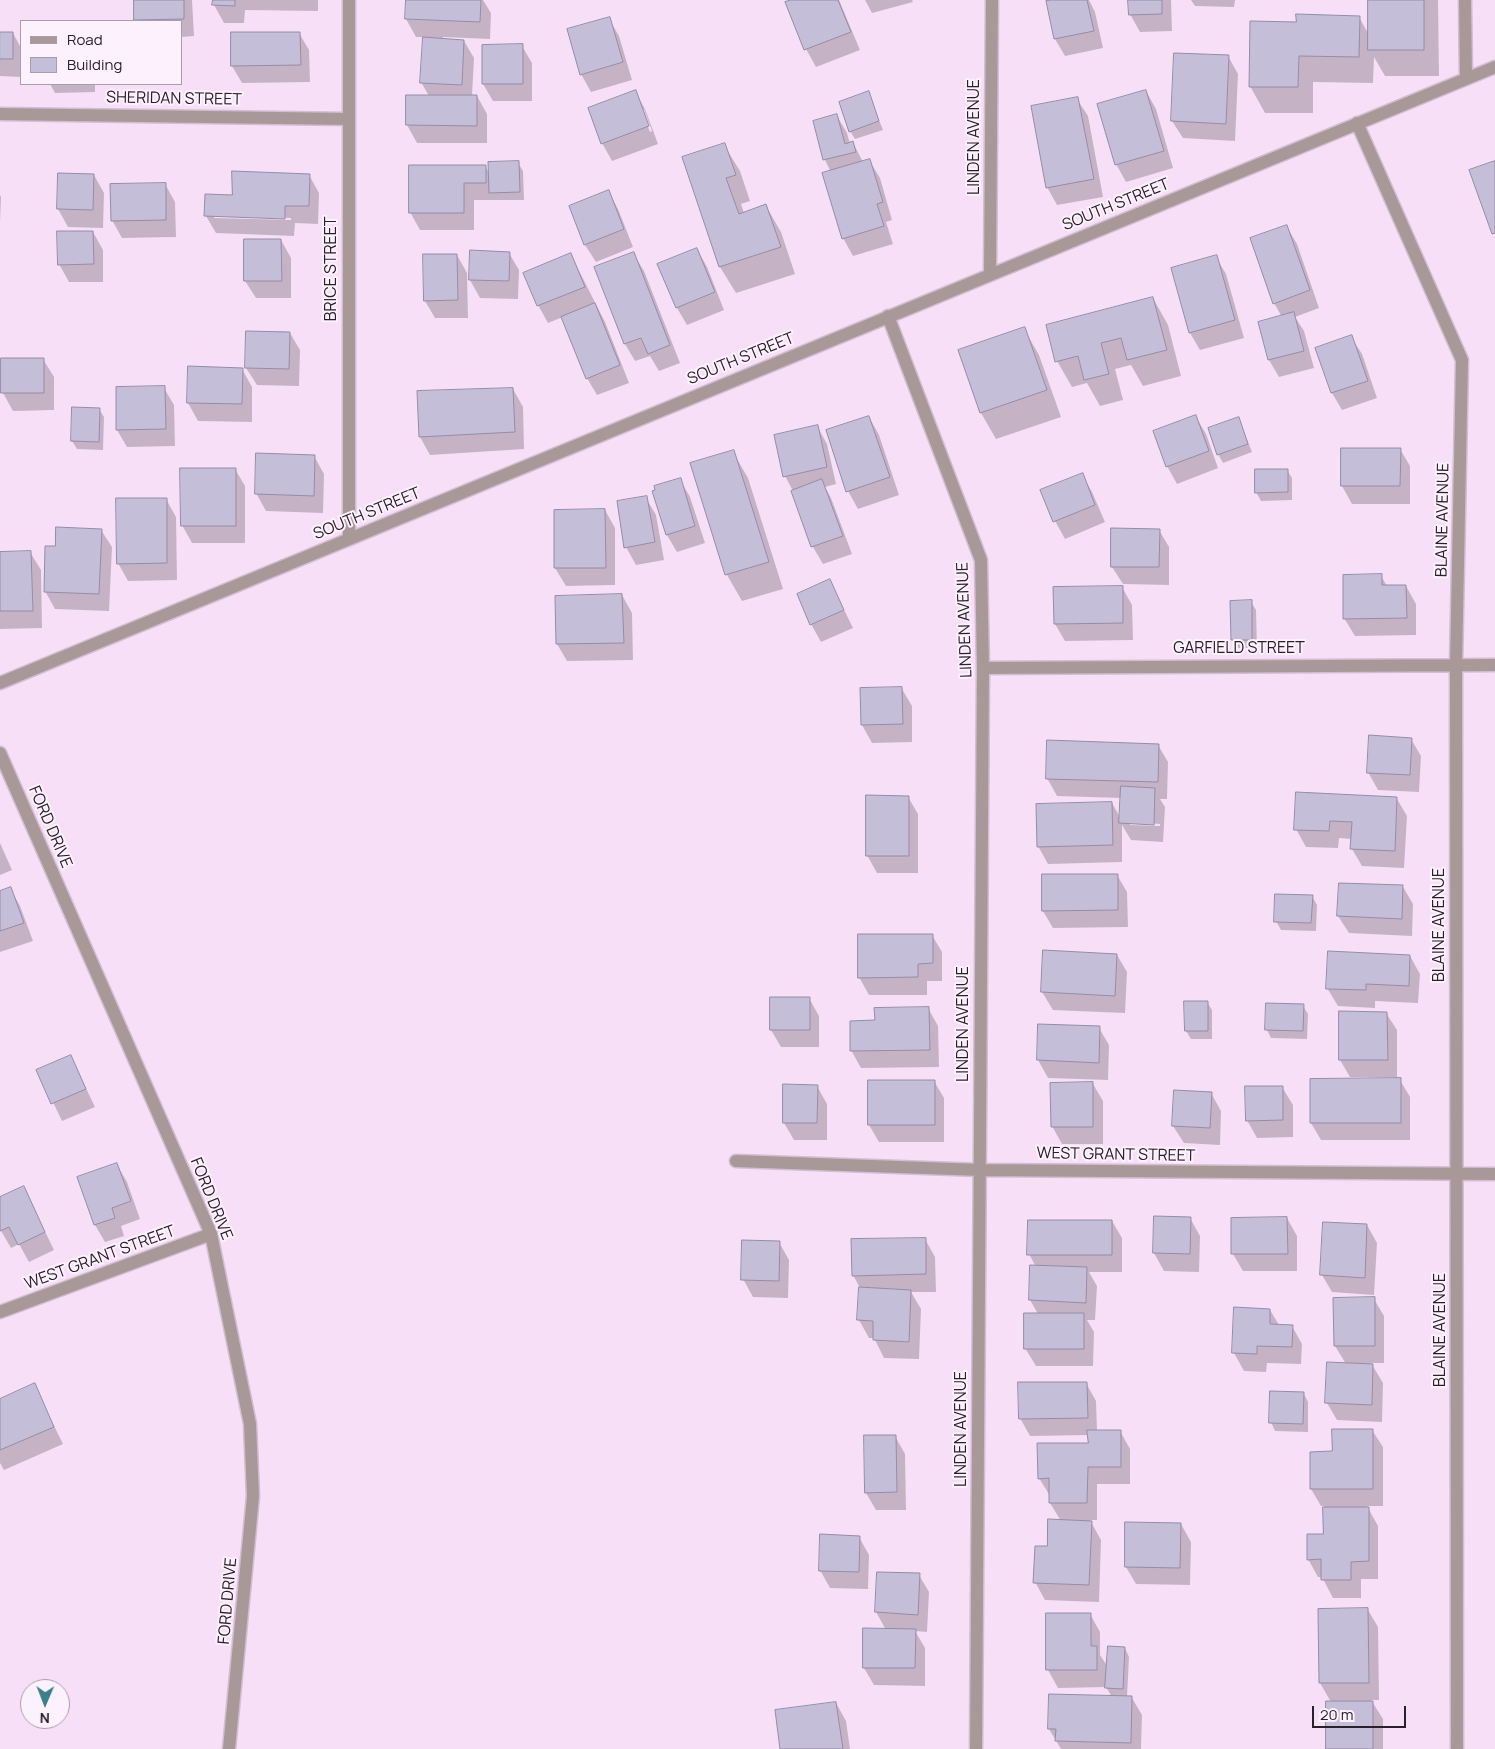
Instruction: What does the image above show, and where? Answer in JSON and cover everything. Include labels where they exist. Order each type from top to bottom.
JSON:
[{"type":"street","name":"BRICE STREET","points":[[349,0],[349,539]]},
{"type":"street","name":"LINDEN AVENUE","points":[[990,275],[992,0]]},
{"type":"street","points":[[1465,0],[1466,79]]},
{"type":"street","name":"SOUTH STREET","points":[[0,683],[1495,67]]},
{"type":"street","name":"SHERIDAN STREET","points":[[0,114],[348,119]]},
{"type":"street","name":"BLAINE AVENUE","points":[[1357,123],[1462,360],[1456,664],[1457,1749]]},
{"type":"street","name":"LINDEN AVENUE","points":[[888,316],[980,560],[984,668],[976,1749]]},
{"type":"street","name":"GARFIELD STREET","points":[[984,668],[1495,665]]},
{"type":"street","name":"FORD DRIVE","points":[[0,753],[211,1234],[250,1424],[254,1496],[228,1749]]},
{"type":"street","name":"WEST GRANT STREET","points":[[736,1161],[980,1170],[1495,1174]]},
{"type":"street","name":"WEST GRANT STREET","points":[[0,1312],[211,1234]]},
{"type":"building","points":[[134,0],[184,0],[184,19],[134,20]]},
{"type":"building","points":[[213,0],[235,0],[235,6],[212,5]]},
{"type":"building","points":[[406,0],[481,0],[480,22],[405,19]]},
{"type":"building","points":[[791,0],[838,0],[851,32],[804,50],[785,2]]},
{"type":"building","points":[[1087,0],[1094,31],[1054,39],[1046,1]]},
{"type":"building","points":[[1128,0],[1162,0],[1162,14],[1129,15]]},
{"type":"building","points":[[1368,0],[1424,0],[1424,50],[1368,50]]},
{"type":"building","points":[[1296,14],[1360,16],[1359,57],[1299,56],[1298,87],[1249,87],[1250,21],[1296,22]]},
{"type":"building","points":[[610,17],[623,62],[580,75],[567,29]]},
{"type":"building","points":[[0,32],[13,32],[13,59],[0,59]]},
{"type":"building","points":[[231,32],[300,32],[301,65],[231,66]]},
{"type":"building","points":[[423,37],[464,40],[462,85],[420,83]]},
{"type":"building","points":[[523,44],[523,84],[482,84],[482,45]]},
{"type":"building","points":[[1174,53],[1229,55],[1226,124],[1171,121]]},
{"type":"building","points":[[636,90],[649,126],[601,144],[588,108]]},
{"type":"building","points":[[1146,90],[1164,151],[1115,165],[1097,104]]},
{"type":"building","points":[[869,91],[879,121],[849,132],[839,102]]},
{"type":"building","points":[[406,95],[477,95],[477,126],[406,125]]},
{"type":"building","points":[[1078,97],[1094,179],[1046,188],[1031,106]]},
{"type":"building","points":[[837,114],[845,144],[853,141],[856,152],[823,160],[813,121]]},
{"type":"building","points":[[725,143],[736,175],[726,178],[739,214],[766,204],[781,247],[719,267],[682,157]]},
{"type":"building","points":[[870,159],[883,202],[877,204],[884,226],[842,239],[822,173]]},
{"type":"building","points":[[519,161],[520,192],[489,193],[488,162]]},
{"type":"building","points":[[1495,161],[1495,233],[1492,234],[1469,170]]},
{"type":"building","points":[[409,165],[486,165],[486,183],[464,183],[464,213],[409,213]]},
{"type":"building","points":[[232,171],[310,174],[309,206],[285,206],[285,219],[204,216],[205,194],[232,195]]},
{"type":"building","points":[[58,173],[94,174],[93,210],[57,209]]},
{"type":"building","points":[[166,183],[166,220],[111,221],[110,184]]},
{"type":"building","points":[[609,190],[624,229],[584,245],[569,206]]},
{"type":"building","points":[[1287,225],[1310,290],[1273,304],[1250,238]]},
{"type":"building","points":[[57,231],[93,231],[94,264],[58,265]]},
{"type":"building","points":[[244,239],[281,239],[282,281],[244,281]]},
{"type":"building","points":[[697,248],[715,292],[676,308],[657,264]]},
{"type":"building","points":[[470,250],[510,252],[509,281],[469,280]]},
{"type":"building","points":[[634,252],[670,345],[648,354],[641,338],[624,344],[594,267]]},
{"type":"building","points":[[571,253],[585,287],[537,306],[523,273]]},
{"type":"building","points":[[423,254],[457,254],[458,300],[424,301]]},
{"type":"building","points":[[1217,255],[1235,320],[1189,333],[1171,268]]},
{"type":"building","points":[[1153,297],[1167,350],[1127,360],[1121,338],[1101,343],[1109,374],[1084,380],[1078,356],[1055,362],[1046,325]]},
{"type":"building","points":[[595,303],[620,365],[586,379],[561,317]]},
{"type":"building","points":[[1294,312],[1304,351],[1268,360],[1258,322]]},
{"type":"building","points":[[1025,327],[1047,390],[980,413],[958,350]]},
{"type":"building","points":[[246,331],[290,332],[289,369],[245,368]]},
{"type":"building","points":[[1352,335],[1368,381],[1331,393],[1315,348]]},
{"type":"building","points":[[1,358],[44,358],[44,393],[1,393]]},
{"type":"building","points":[[188,366],[243,368],[242,404],[187,403]]},
{"type":"building","points":[[165,386],[166,429],[116,430],[116,387]]},
{"type":"building","points":[[513,388],[515,432],[419,437],[417,391]]},
{"type":"building","points":[[72,407],[100,408],[99,442],[71,441]]},
{"type":"building","points":[[1196,415],[1209,451],[1166,467],[1153,431]]},
{"type":"building","points":[[869,416],[890,477],[846,492],[826,430]]},
{"type":"building","points":[[1239,417],[1248,444],[1217,455],[1208,428]]},
{"type":"building","points":[[818,425],[827,467],[783,477],[774,435]]},
{"type":"building","points":[[1341,448],[1401,448],[1400,486],[1341,486]]},
{"type":"building","points":[[734,450],[769,562],[725,575],[690,463]]},
{"type":"building","points":[[256,453],[315,455],[314,496],[255,494]]},
{"type":"building","points":[[180,468],[236,468],[236,526],[181,526]]},
{"type":"building","points":[[1255,469],[1288,469],[1288,492],[1255,493]]},
{"type":"building","points":[[1083,473],[1095,505],[1053,522],[1040,490]]},
{"type":"building","points":[[681,478],[695,526],[666,535],[652,491],[655,490],[654,486]]},
{"type":"building","points":[[822,479],[843,536],[811,547],[791,491]]},
{"type":"building","points":[[647,496],[655,542],[624,548],[617,501]]},
{"type":"building","points":[[116,498],[167,498],[167,563],[117,564]]},
{"type":"building","points":[[605,509],[606,568],[554,568],[554,510]]},
{"type":"building","points":[[56,527],[102,529],[99,594],[44,592],[45,546],[55,546]]},
{"type":"building","points":[[1111,528],[1160,529],[1159,567],[1111,567]]},
{"type":"building","points":[[31,551],[33,611],[0,611],[0,552]]},
{"type":"building","points":[[1382,574],[1382,585],[1406,585],[1407,618],[1343,619],[1343,575]]},
{"type":"building","points":[[830,579],[844,610],[810,625],[797,594]]},
{"type":"building","points":[[1123,586],[1123,623],[1054,624],[1053,587]]},
{"type":"building","points":[[622,594],[624,643],[556,644],[555,596]]},
{"type":"building","points":[[1252,600],[1252,640],[1231,640],[1230,601]]},
{"type":"building","points":[[902,687],[903,724],[861,725],[860,688]]},
{"type":"building","points":[[1369,735],[1412,738],[1410,775],[1367,773]]},
{"type":"building","points":[[1047,740],[1159,744],[1158,782],[1046,779]]},
{"type":"building","points":[[1121,786],[1155,788],[1154,825],[1119,823]]},
{"type":"building","points":[[1296,792],[1397,797],[1395,851],[1350,849],[1352,822],[1330,821],[1329,831],[1294,830]]},
{"type":"building","points":[[866,795],[909,796],[909,856],[866,856]]},
{"type":"building","points":[[1112,802],[1113,845],[1037,847],[1036,804]]},
{"type":"building","points":[[1042,874],[1118,874],[1118,910],[1042,911]]},
{"type":"building","points":[[1339,883],[1403,885],[1402,919],[1337,916]]},
{"type":"building","points":[[11,887],[24,923],[0,931],[0,891]]},
{"type":"building","points":[[1275,894],[1313,895],[1311,923],[1274,922]]},
{"type":"building","points":[[858,934],[933,934],[933,963],[918,964],[918,977],[858,978]]},
{"type":"building","points":[[1043,950],[1117,954],[1115,996],[1041,992]]},
{"type":"building","points":[[1328,951],[1410,955],[1409,986],[1366,984],[1366,990],[1326,989]]},
{"type":"building","points":[[770,997],[810,997],[810,1030],[770,1030]]},
{"type":"building","points":[[1184,1001],[1208,1001],[1208,1031],[1185,1031]]},
{"type":"building","points":[[1266,1003],[1304,1004],[1303,1031],[1265,1030]]},
{"type":"building","points":[[929,1007],[930,1050],[850,1051],[850,1021],[875,1020],[874,1008]]},
{"type":"building","points":[[1339,1011],[1387,1012],[1388,1060],[1339,1060]]},
{"type":"building","points":[[1038,1024],[1100,1026],[1099,1063],[1037,1060]]},
{"type":"building","points":[[71,1055],[86,1089],[51,1104],[36,1070]]},
{"type":"building","points":[[1401,1078],[1401,1123],[1310,1123],[1310,1079]]},
{"type":"building","points":[[868,1080],[935,1080],[935,1125],[868,1125]]},
{"type":"building","points":[[1093,1082],[1093,1127],[1051,1127],[1050,1083]]},
{"type":"building","points":[[783,1084],[818,1085],[817,1123],[783,1123]]},
{"type":"building","points":[[1245,1086],[1283,1086],[1283,1120],[1246,1121]]},
{"type":"building","points":[[1174,1090],[1212,1092],[1210,1128],[1172,1126]]},
{"type":"building","points":[[117,1163],[131,1201],[112,1208],[115,1218],[94,1225],[77,1177]]},
{"type":"building","points":[[24,1186],[45,1232],[18,1245],[9,1227],[0,1231],[0,1197]]},
{"type":"building","points":[[1154,1216],[1191,1217],[1190,1254],[1153,1253]]},
{"type":"building","points":[[1287,1217],[1288,1254],[1231,1254],[1231,1218]]},
{"type":"building","points":[[1028,1220],[1112,1220],[1112,1255],[1027,1255]]},
{"type":"building","points":[[1323,1222],[1367,1224],[1365,1278],[1320,1275]]},
{"type":"building","points":[[926,1238],[926,1274],[852,1276],[851,1239]]},
{"type":"building","points":[[742,1240],[780,1241],[779,1281],[741,1280]]},
{"type":"building","points":[[1030,1265],[1087,1267],[1086,1303],[1029,1300]]},
{"type":"building","points":[[859,1287],[911,1290],[909,1342],[873,1340],[873,1321],[857,1320]]},
{"type":"building","points":[[1375,1297],[1375,1346],[1334,1346],[1333,1298]]},
{"type":"building","points":[[1234,1307],[1270,1309],[1270,1324],[1293,1325],[1292,1347],[1257,1346],[1257,1354],[1232,1353]]},
{"type":"building","points":[[1024,1313],[1084,1313],[1084,1349],[1024,1349]]},
{"type":"building","points":[[1327,1362],[1373,1364],[1372,1405],[1325,1403]]},
{"type":"building","points":[[1018,1382],[1087,1382],[1088,1418],[1019,1419]]},
{"type":"building","points":[[35,1383],[54,1427],[0,1450],[0,1399]]},
{"type":"building","points":[[1270,1391],[1304,1392],[1303,1424],[1269,1423]]},
{"type":"building","points":[[1332,1429],[1373,1429],[1373,1489],[1310,1489],[1310,1452],[1332,1451]]},
{"type":"building","points":[[1087,1430],[1121,1430],[1121,1467],[1088,1467],[1087,1503],[1049,1503],[1049,1478],[1038,1479],[1037,1443],[1088,1443]]},
{"type":"building","points":[[864,1435],[896,1435],[897,1492],[865,1493]]},
{"type":"building","points":[[1323,1507],[1369,1507],[1369,1561],[1351,1562],[1351,1580],[1321,1580],[1321,1559],[1307,1560],[1307,1534],[1323,1534]]},
{"type":"building","points":[[1048,1519],[1092,1521],[1089,1585],[1033,1583],[1035,1546],[1047,1546]]},
{"type":"building","points":[[1125,1522],[1181,1523],[1180,1568],[1125,1567]]},
{"type":"building","points":[[820,1534],[860,1536],[859,1572],[819,1571]]},
{"type":"building","points":[[877,1572],[920,1573],[918,1615],[875,1612]]},
{"type":"building","points":[[1368,1608],[1369,1683],[1319,1683],[1318,1609]]},
{"type":"building","points":[[1046,1613],[1091,1613],[1091,1646],[1097,1646],[1097,1670],[1046,1670]]},
{"type":"building","points":[[863,1628],[916,1629],[915,1668],[863,1668]]},
{"type":"building","points":[[1108,1646],[1125,1647],[1123,1689],[1105,1688]]},
{"type":"building","points":[[1049,1694],[1132,1696],[1131,1743],[1055,1741],[1056,1729],[1048,1729]]},
{"type":"building","points":[[1326,1701],[1373,1701],[1373,1749],[1326,1749]]},
{"type":"building","points":[[836,1702],[843,1749],[780,1749],[775,1710]]}]
